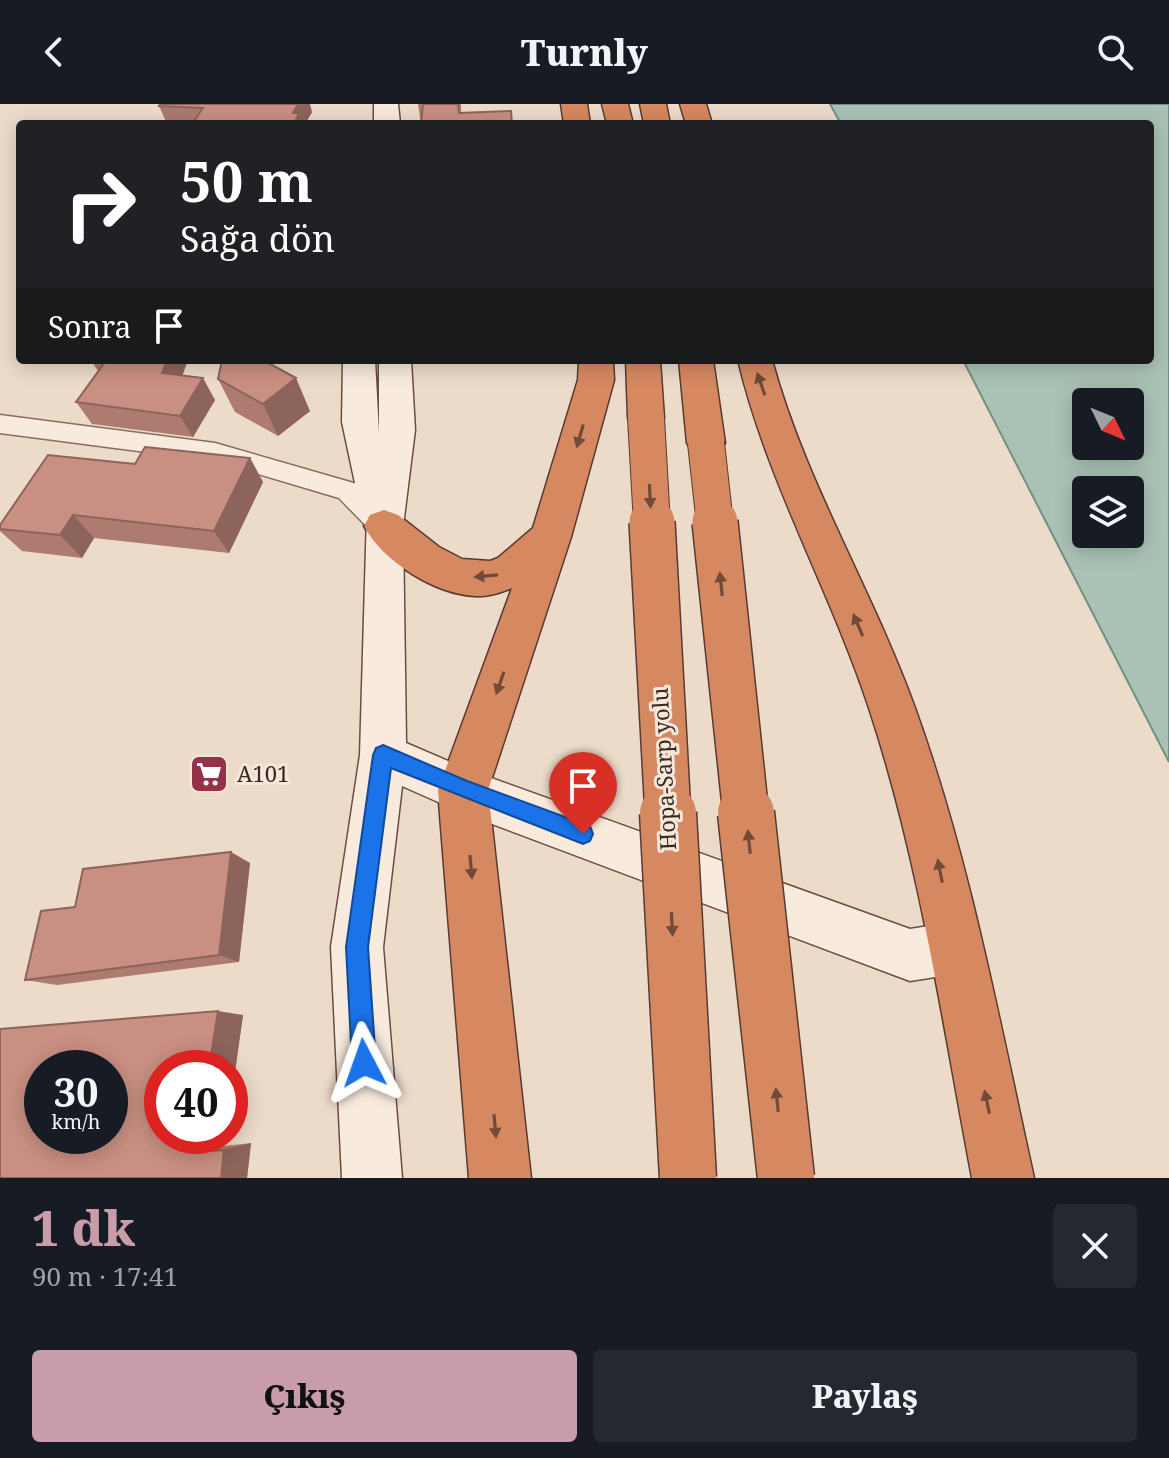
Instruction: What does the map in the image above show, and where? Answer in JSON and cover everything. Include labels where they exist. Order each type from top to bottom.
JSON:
[{"type":"highway","points":[[500,1178],[463,790],[551,537],[596,380],[596,364]]},
{"type":"highway","name":"Hopa-Sarp yolu","points":[[643,364],[688,1178]]},
{"type":"highway","points":[[696,364],[786,1178]]},
{"type":"highway","points":[[756,364],[791,470],[891,703],[933,839],[1003,1178]]},
{"type":"highway","points":[[384,526],[426,562],[448,573],[478,578],[507,573],[551,537]]},
{"type":"main road","points":[[359,364],[359,422],[384,526]]},
{"type":"main road","points":[[372,1178],[357,947],[383,755],[384,526],[397,430],[395,364]]},
{"type":"main road","points":[[383,755],[463,790],[910,955],[954,948]]},
{"type":"street","points":[[0,424],[52,428],[215,452],[348,491],[384,526]]},
{"type":"shaded area","points":[[830,104],[1169,104],[1169,762],[965,364],[1154,364],[1154,120],[839,120]]},
{"type":"building","points":[[298,104],[293,113],[299,113],[296,120],[195,120],[203,108],[159,106]]},
{"type":"building","points":[[423,104],[458,104],[459,113],[511,111],[512,120],[421,120]]},
{"type":"building","points":[[104,364],[165,364],[162,373],[203,378],[180,416],[76,402]]},
{"type":"building","points":[[221,364],[270,364],[296,378],[263,404],[218,379]]},
{"type":"building","points":[[145,447],[250,458],[214,531],[73,515],[60,535],[0,529],[48,455],[135,464]]},
{"type":"building","points":[[231,852],[219,955],[25,980],[41,911],[75,907],[83,869]]},
{"type":"building","points":[[218,1011],[212,1050],[144,1050],[144,1154],[224,1154],[221,1178],[0,1178],[0,1029]]},
{"type":"place","name":"A101","points":[[209,774]]},
{"type":"route","points":[[364,1063],[357,947],[383,755],[463,790],[583,834]]}]
